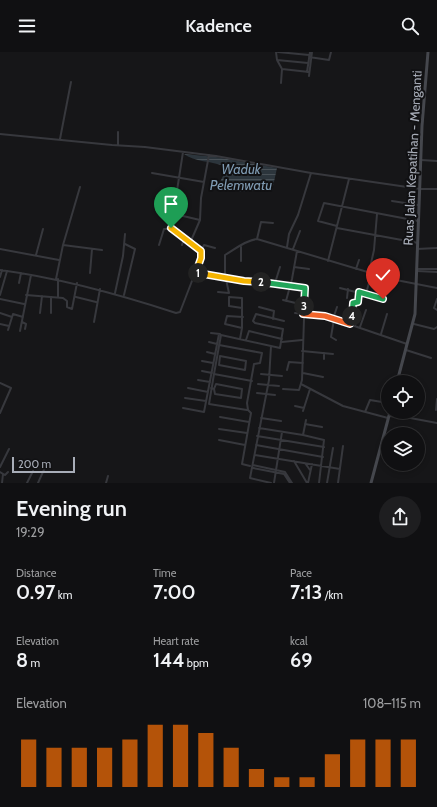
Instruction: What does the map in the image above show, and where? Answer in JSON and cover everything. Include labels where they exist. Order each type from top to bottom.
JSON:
[{"type":"main road","name":"Ruas Jalan Kepatihan - Menganti","points":[[399,375],[414,324],[421,189],[421,160],[428,52]]},
{"type":"main road","points":[[371,483],[388,419]]},
{"type":"street","points":[[281,83],[282,69],[277,60],[277,52],[310,55],[329,60],[331,52]]},
{"type":"street","points":[[308,76],[310,55]]},
{"type":"street","points":[[308,72],[310,55]]},
{"type":"street","points":[[277,60],[308,64]]},
{"type":"street","points":[[282,69],[308,72]]},
{"type":"street","points":[[60,140],[71,82]]},
{"type":"street","points":[[118,132],[118,145]]},
{"type":"street","points":[[0,134],[113,145],[144,146],[209,155],[311,173],[421,189],[437,189]]},
{"type":"street","points":[[171,229],[183,152]]},
{"type":"street","points":[[190,243],[200,220],[204,182],[209,155]]},
{"type":"street","points":[[421,160],[437,160]]},
{"type":"street","points":[[152,173],[204,182]]},
{"type":"street","points":[[286,247],[289,234],[298,215],[311,173]]},
{"type":"street","points":[[328,261],[349,178]]},
{"type":"street","points":[[58,297],[57,279],[59,260],[80,188]]},
{"type":"street","points":[[392,201],[420,206]]},
{"type":"street","points":[[418,243],[375,236],[336,227],[318,220],[324,203],[419,221]]},
{"type":"street","points":[[164,216],[166,212],[200,220]]},
{"type":"street","points":[[368,272],[375,236],[376,214]]},
{"type":"street","points":[[257,239],[261,222],[273,223]]},
{"type":"street","points":[[36,255],[43,228]]},
{"type":"street","points":[[159,245],[164,229],[171,229],[201,251]]},
{"type":"street","points":[[293,249],[300,231]]},
{"type":"street","points":[[115,293],[125,244],[125,234]]},
{"type":"street","points":[[182,244],[184,239]]},
{"type":"street","points":[[218,292],[229,293],[224,258],[244,243],[257,239],[356,269],[416,285],[437,288]]},
{"type":"street","points":[[124,295],[135,251],[134,248],[125,244]]},
{"type":"street","points":[[63,245],[102,250]]},
{"type":"street","points":[[0,277],[1,270],[7,270],[78,283],[124,295],[179,313],[196,272],[204,245],[215,248]]},
{"type":"street","points":[[240,247],[241,261]]},
{"type":"street","points":[[417,249],[437,248]]},
{"type":"street","points":[[0,249],[59,260]]},
{"type":"street","points":[[90,273],[92,249]]},
{"type":"street","points":[[297,251],[290,286],[285,301],[304,305]]},
{"type":"street","points":[[356,269],[359,260]]},
{"type":"street","points":[[275,282],[280,267]]},
{"type":"street","points":[[294,267],[309,269]]},
{"type":"street","points":[[0,295],[7,270]]},
{"type":"street","points":[[417,270],[437,270]]},
{"type":"street","points":[[196,272],[226,278],[275,282],[305,288],[302,340],[303,373],[301,384],[298,390],[283,389]]},
{"type":"street","points":[[19,283],[21,273]]},
{"type":"street","points":[[366,293],[372,273]]},
{"type":"street","points":[[20,331],[24,317],[24,304],[31,275]]},
{"type":"street","points":[[26,295],[58,297],[66,300],[67,307],[71,309],[73,308],[76,297],[78,283]]},
{"type":"street","points":[[340,288],[366,293],[383,299]]},
{"type":"street","points":[[94,322],[96,302],[100,289]]},
{"type":"street","points":[[347,298],[348,289]]},
{"type":"street","points":[[350,324],[353,303],[358,302],[359,292]]},
{"type":"street","points":[[40,313],[42,296]]},
{"type":"street","points":[[51,297],[51,313]]},
{"type":"street","points":[[76,297],[96,302]]},
{"type":"street","points":[[241,339],[243,317],[242,298],[229,297],[229,306],[242,308]]},
{"type":"street","points":[[0,299],[24,304]]},
{"type":"street","points":[[437,299],[434,308],[437,310]]},
{"type":"street","points":[[259,307],[274,311],[273,319]]},
{"type":"street","points":[[336,340],[331,337],[333,319],[337,307]]},
{"type":"street","points":[[360,327],[366,310]]},
{"type":"street","points":[[355,325],[358,311]]},
{"type":"street","points":[[0,313],[12,316],[14,314],[24,317]]},
{"type":"street","points":[[295,313],[333,319],[355,325],[408,344]]},
{"type":"street","points":[[210,333],[280,348],[283,329],[253,322],[256,314],[284,321]]},
{"type":"street","points":[[381,334],[387,314]]},
{"type":"street","points":[[8,330],[12,316]]},
{"type":"street","points":[[242,328],[225,324],[227,316],[243,317]]},
{"type":"street","points":[[22,322],[26,324],[25,329]]},
{"type":"street","points":[[0,324],[9,326]]},
{"type":"street","points":[[414,324],[434,329],[437,327]]},
{"type":"street","points":[[246,340],[248,331],[282,340],[302,340]]},
{"type":"street","points":[[220,334],[215,354],[213,389],[209,404],[248,410]]},
{"type":"street","points":[[209,342],[262,353],[260,363],[254,364],[247,403],[248,410],[251,413],[242,464],[286,472],[291,483]]},
{"type":"street","points":[[183,408],[204,412],[210,382],[218,360],[221,356],[247,361],[245,370],[219,366],[218,360],[218,345]]},
{"type":"street","points":[[271,346],[270,375],[251,466],[250,479],[272,483],[276,471],[282,440],[282,432]]},
{"type":"street","points":[[406,350],[431,358]]},
{"type":"street","points":[[302,351],[333,354]]},
{"type":"street","points":[[207,352],[215,354]]},
{"type":"street","points":[[324,353],[324,359]]},
{"type":"street","points":[[202,361],[214,363]]},
{"type":"street","points":[[287,370],[289,362],[303,363]]},
{"type":"street","points":[[202,371],[252,381]]},
{"type":"street","points":[[303,373],[323,377]]},
{"type":"street","points":[[260,374],[282,376]]},
{"type":"street","points":[[198,380],[210,382]]},
{"type":"street","points":[[0,383],[11,388],[0,413]]},
{"type":"street","points":[[216,384],[242,389],[241,398],[215,394],[213,389],[216,384]]},
{"type":"street","points":[[258,384],[279,386]]},
{"type":"street","points":[[301,384],[343,406],[365,412],[381,414]]},
{"type":"street","points":[[188,388],[208,392]]},
{"type":"street","points":[[303,411],[310,389]]},
{"type":"street","points":[[257,393],[275,395]]},
{"type":"street","points":[[185,398],[206,402]]},
{"type":"street","points":[[365,412],[371,400],[381,402]]},
{"type":"street","points":[[435,410],[437,400]]},
{"type":"street","points":[[295,406],[304,408]]},
{"type":"street","points":[[220,417],[249,422]]},
{"type":"street","points":[[261,418],[281,421]]},
{"type":"street","points":[[412,419],[437,423]]},
{"type":"street","points":[[303,435],[306,420]]},
{"type":"street","points":[[305,424],[322,427]]},
{"type":"street","points":[[259,428],[324,440],[319,483]]},
{"type":"street","points":[[218,429],[247,433]]},
{"type":"street","points":[[257,436],[324,447]]},
{"type":"street","points":[[219,440],[245,445]]},
{"type":"street","points":[[256,445],[323,457]]},
{"type":"street","points":[[338,483],[344,446]]},
{"type":"street","points":[[327,483],[333,448]]},
{"type":"street","points":[[0,467],[9,449]]},
{"type":"street","points":[[254,455],[340,469]]},
{"type":"street","points":[[294,461],[308,483]]},
{"type":"street","points":[[38,483],[47,463]]},
{"type":"street","points":[[305,463],[310,471]]},
{"type":"street","points":[[308,483],[312,464]]},
{"type":"street","points":[[27,483],[33,471]]},
{"type":"street","points":[[2,483],[1,473],[6,474],[8,472]]},
{"type":"street","points":[[106,483],[108,476]]},
{"type":"water","name":"Waduk Pelemwatu","points":[[184,154],[216,157],[277,168],[272,191],[241,192],[219,184],[225,172],[224,166],[193,159]]},
{"type":"route","points":[[171,228],[202,252],[196,272],[252,282],[278,283],[305,288],[303,314],[325,316],[350,324],[353,303],[358,302],[359,292],[383,299]]}]
